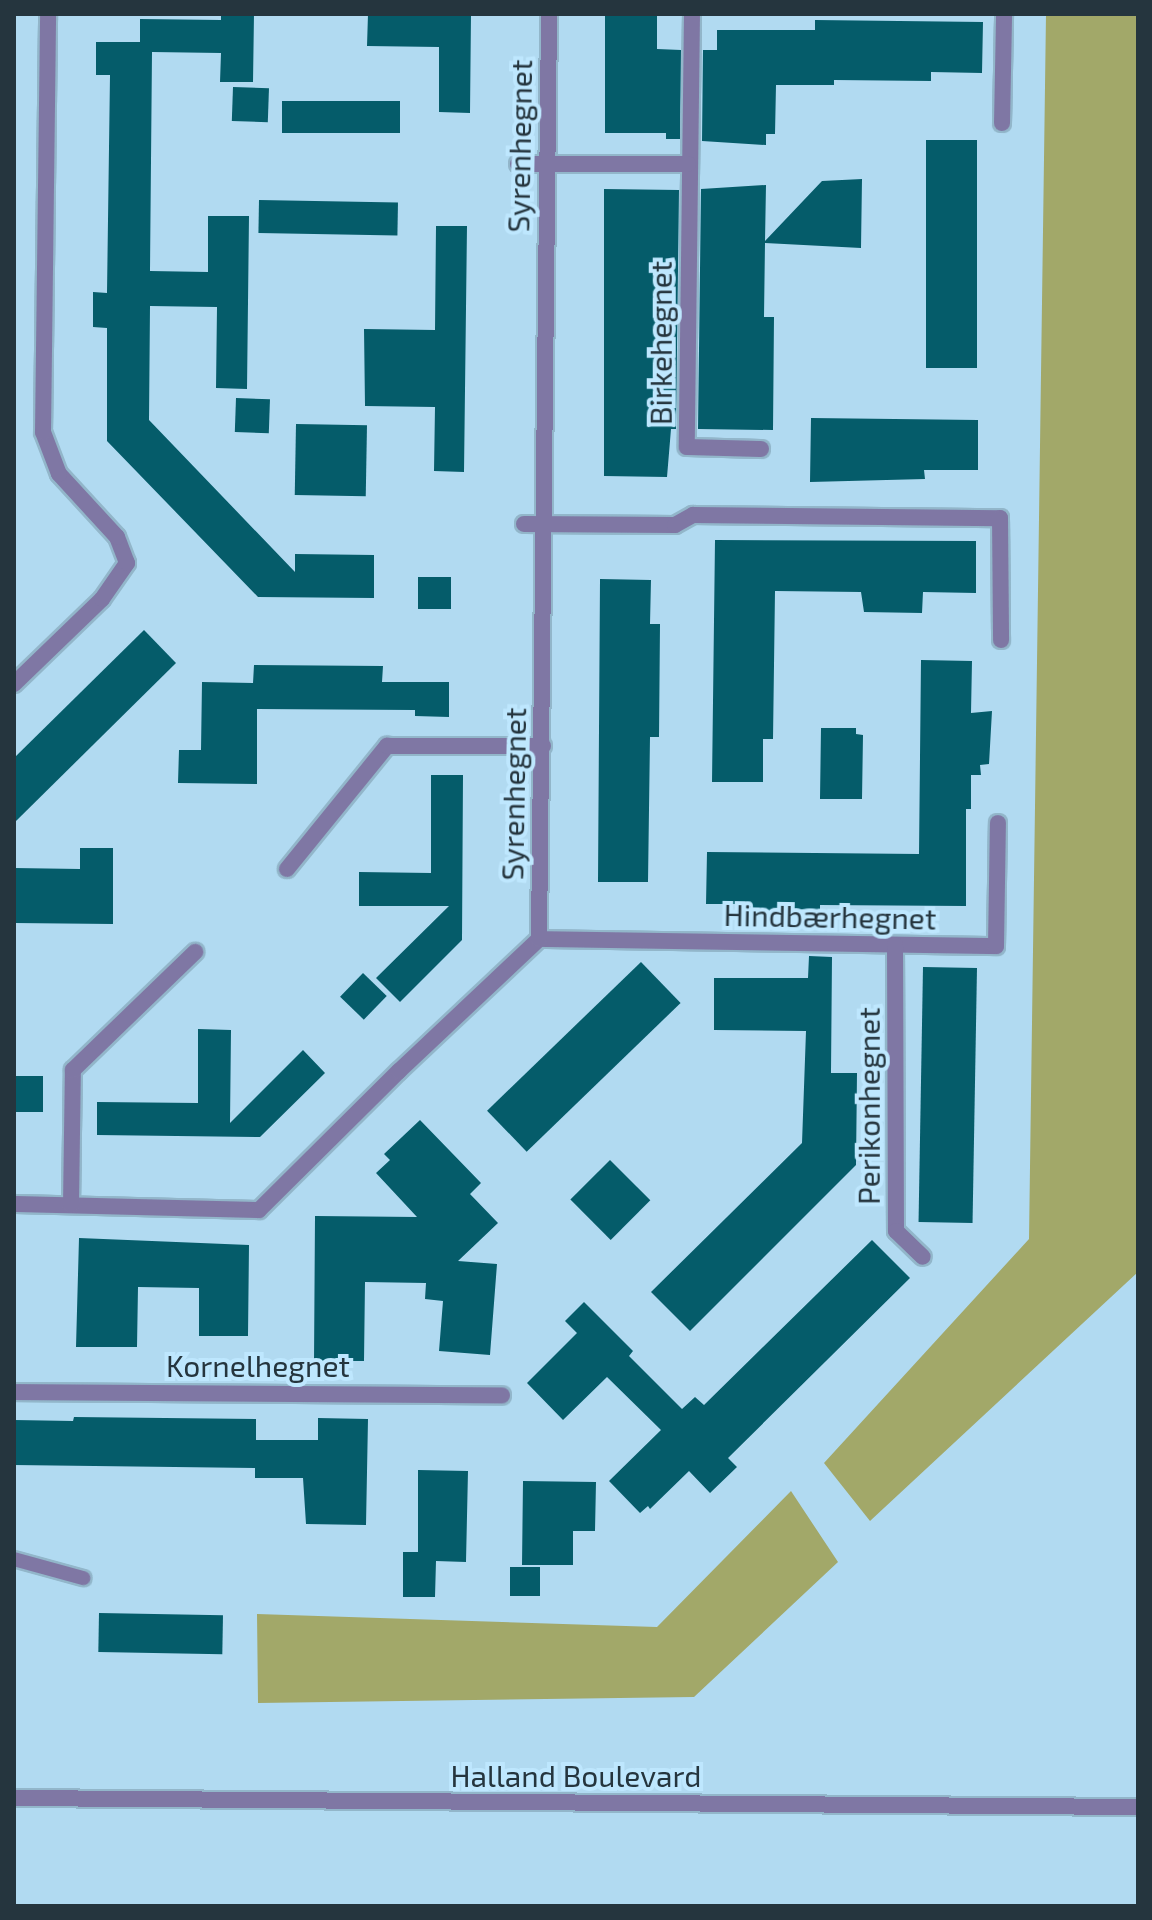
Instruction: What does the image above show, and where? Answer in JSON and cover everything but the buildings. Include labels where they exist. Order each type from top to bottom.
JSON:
[{"type":"street","points":[[14,684],[102,599],[127,563],[117,537],[59,474],[43,432],[48,14]]},
{"type":"street","name":"Syrenhegnet","points":[[539,939],[549,14]]},
{"type":"street","name":"Birkehegnet","points":[[692,14],[687,447],[761,449]]},
{"type":"street","points":[[1002,123],[1004,14]]},
{"type":"street","points":[[518,164],[688,164]]},
{"type":"street","points":[[524,524],[675,525],[693,515],[1000,518],[1001,640]]},
{"type":"street","points":[[287,869],[387,746],[543,746]]},
{"type":"street","name":"Hindbærhegnet","points":[[539,939],[996,946],[998,823]]},
{"type":"street","points":[[14,1204],[259,1210],[399,1071],[539,939]]},
{"type":"street","name":"Perikonhegnet","points":[[895,945],[896,1231],[923,1257]]},
{"type":"street","points":[[71,1205],[73,1070],[195,952]]},
{"type":"street","name":"Kornelhegnet","points":[[14,1392],[502,1395]]},
{"type":"street","name":"Halland Boulevard","points":[[14,1798],[1138,1807]]},
{"type":"lane","points":[[14,1559],[83,1578]]},
{"type":"green space","points":[[1046,14],[1138,14],[1138,1272],[870,1521],[824,1463],[1029,1239]]},
{"type":"green space","points":[[791,1491],[838,1562],[694,1697],[258,1703],[257,1614],[657,1627]]}]
